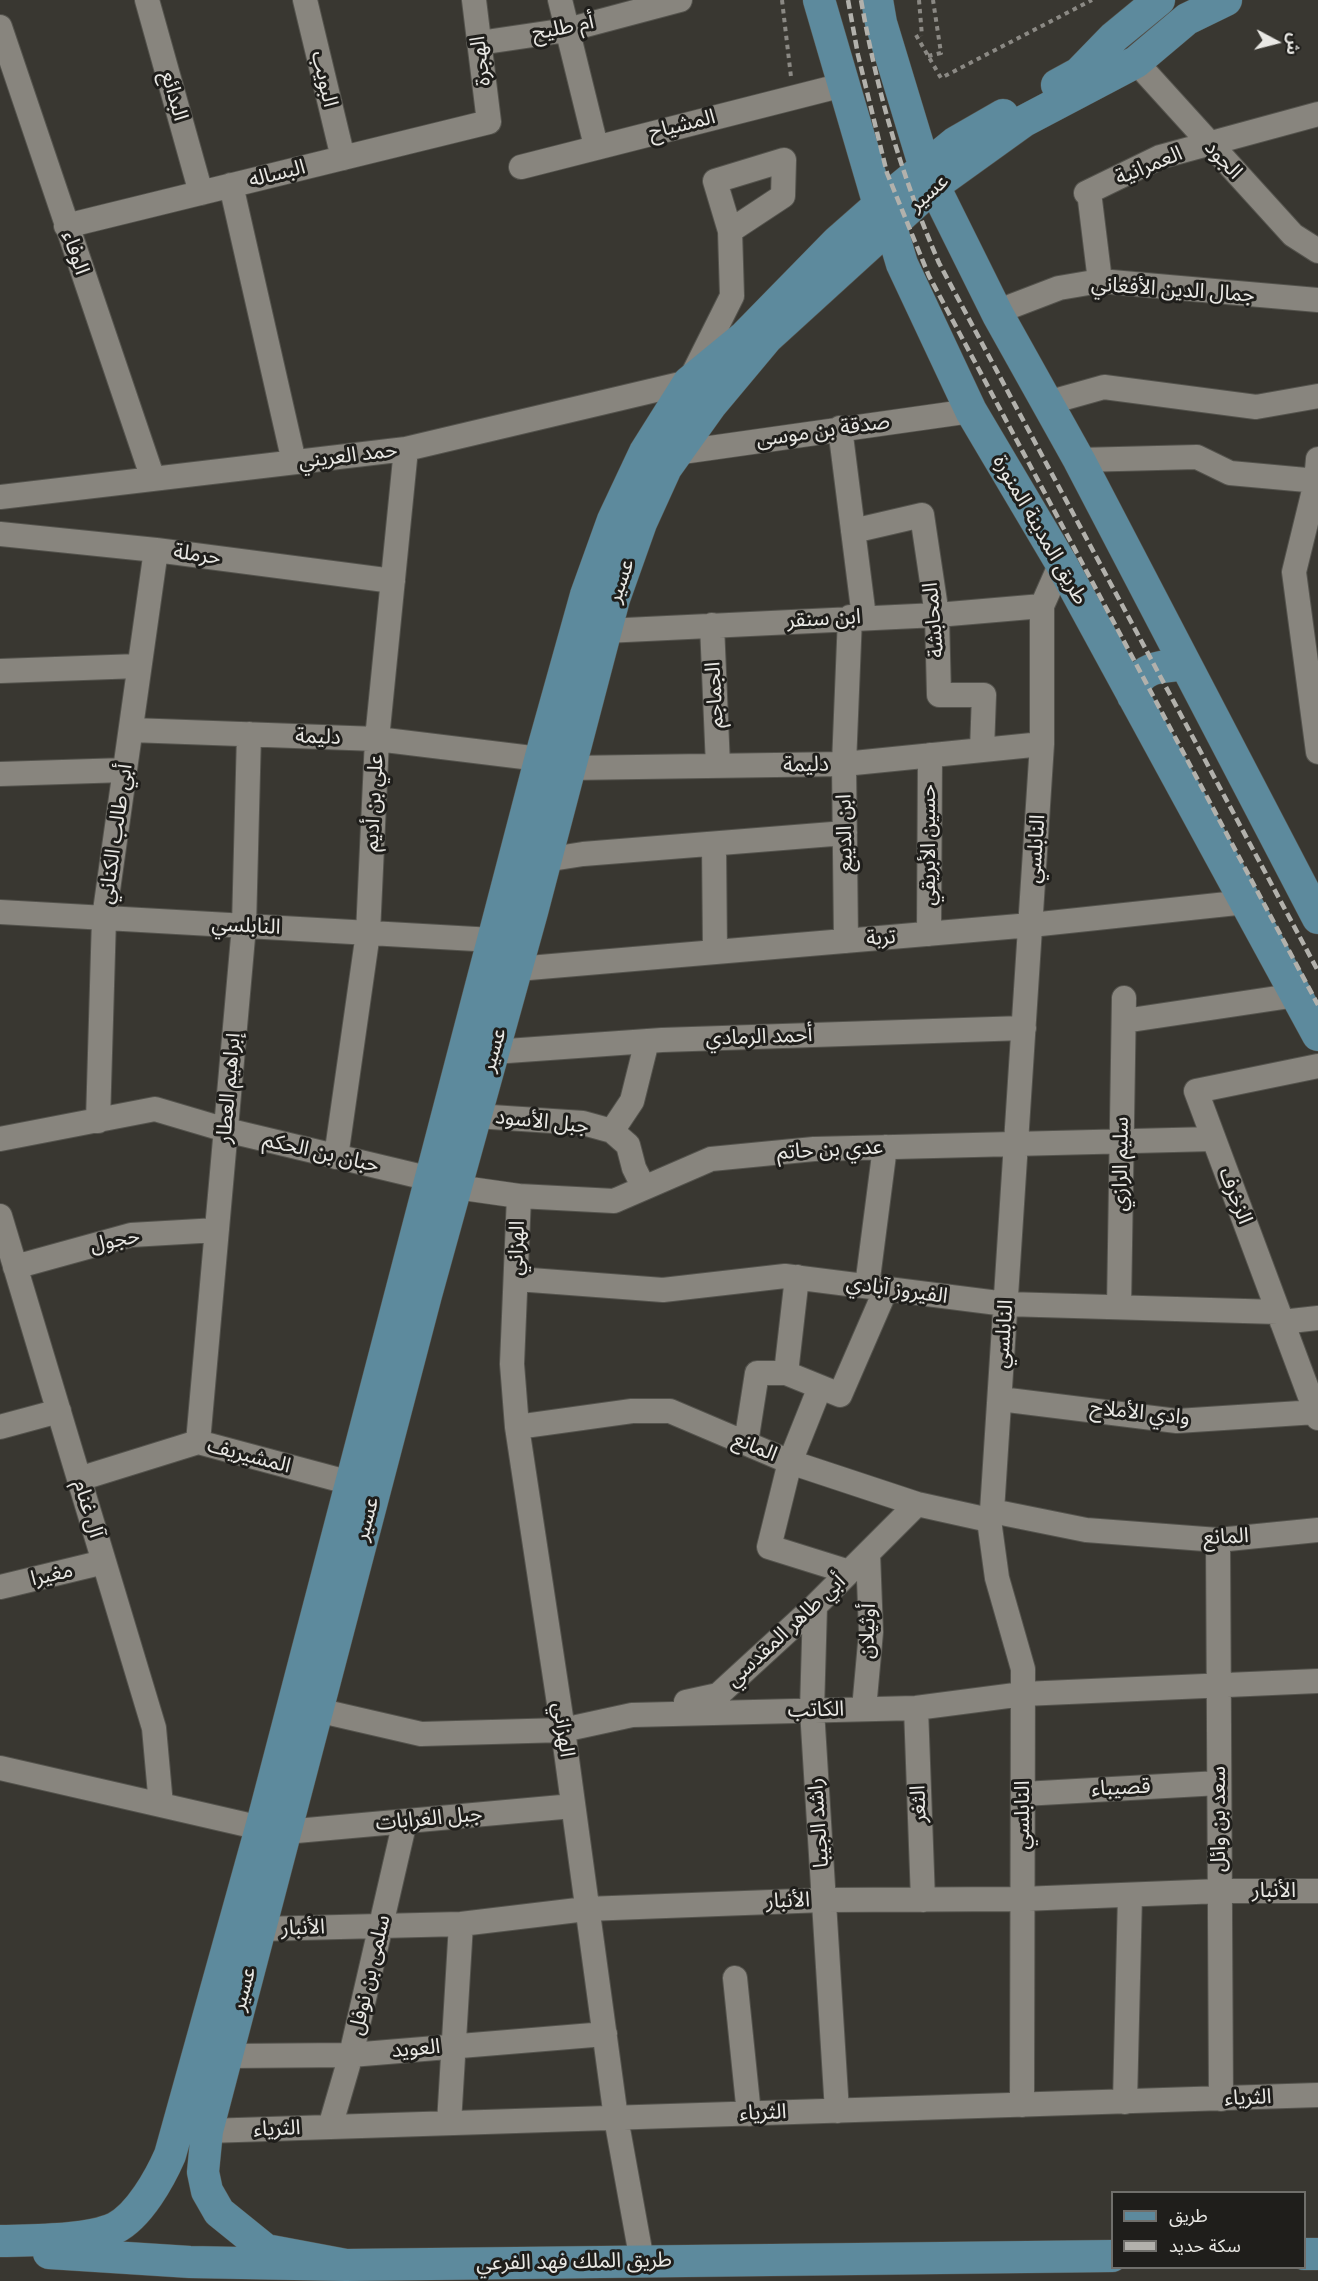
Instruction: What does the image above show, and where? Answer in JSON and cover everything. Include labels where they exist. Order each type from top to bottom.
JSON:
[{"type":"main road","name":"طريق المدينة المنورة","points":[[819,0],[843,85],[902,264],[971,411],[1061,563],[1318,1035]]},
{"type":"main road","points":[[877,0],[881,23],[930,177],[999,315],[1079,460],[1317,912]]},
{"type":"main road","name":"عسير","points":[[930,177],[956,141],[1078,73],[1114,37],[1159,0]]},
{"type":"main road","name":"عسير","points":[[0,2241],[72,2238],[116,2228],[140,2205],[157,2184],[170,2155],[273,1830],[317,1710],[443,1183],[493,940],[554,763],[605,630],[641,523],[675,453],[767,338],[885,216],[930,177],[1024,121],[1136,62],[1187,19],[1226,0]]},
{"type":"main road","name":"عسير","points":[[346,2265],[266,2250],[219,2212],[207,2191],[203,2172],[207,2131],[259,1929],[273,1830],[351,1484],[443,1183],[476,1116],[517,969],[545,860],[554,763],[586,595],[613,520],[645,452],[689,382],[745,336],[837,242],[885,216]]},
{"type":"main road","points":[[1133,696],[1136,681],[1144,673],[1157,668],[1185,665]]},
{"type":"main road","name":"طريق الملك فهد الفرعي","points":[[0,2250],[190,2262],[346,2265],[1111,2256]]},
{"type":"street","name":"البدائع","points":[[147,0],[201,193]]},
{"type":"street","name":"البويب","points":[[305,0],[343,158]]},
{"type":"street","name":"الهجرة","points":[[474,0],[489,122]]},
{"type":"street","points":[[560,0],[596,147]]},
{"type":"street","name":"أم طليح","points":[[479,43],[567,30],[680,0]]},
{"type":"street","name":"الوفاء","points":[[1,36],[153,479]]},
{"type":"street","name":"الجود","points":[[1136,62],[1293,235],[1318,251]]},
{"type":"street","name":"المشياح","points":[[520,167],[843,85]]},
{"type":"street","name":"العمرانية","points":[[1100,281],[1088,193],[1160,157],[1318,114]]},
{"type":"street","name":"البساله","points":[[66,226],[489,122]]},
{"type":"street","points":[[231,185],[294,462]]},
{"type":"street","points":[[689,382],[732,296],[730,231]]},
{"type":"street","name":"جمال الدين الأفغاني","points":[[999,315],[1012,306],[1059,288],[1100,281],[1318,300]]},
{"type":"street","name":"حمد العريني","points":[[0,497],[406,449],[689,382]]},
{"type":"street","points":[[1047,403],[1104,387],[1256,407],[1318,396]]},
{"type":"street","name":"صدقة بن موسى","points":[[675,453],[971,411]]},
{"type":"street","name":"ابن الديبع","points":[[840,429],[853,531],[857,617],[844,764],[846,941]]},
{"type":"street","name":"علي بن أديم","points":[[336,1157],[368,933],[377,739],[406,449]]},
{"type":"street","points":[[1079,460],[1197,457],[1230,473],[1317,474],[1294,572],[1313,673],[1318,752]]},
{"type":"street","name":"المحابشة","points":[[853,531],[922,515],[937,615],[939,695],[984,695],[982,750]]},
{"type":"street","name":"حرملة","points":[[0,534],[156,550],[393,581]]},
{"type":"street","name":"أبي طالب الكناني","points":[[98,1120],[104,918],[156,550]]},
{"type":"street","name":"النابلسي","points":[[1022,2105],[1023,1669],[997,1578],[990,1516],[1000,1399],[1042,744],[1042,606],[1061,563]]},
{"type":"street","points":[[1294,572],[1318,564]]},
{"type":"street","name":"ابن سنقر","points":[[605,630],[937,615],[1042,606]]},
{"type":"street","name":"الجماجم","points":[[712,625],[718,766]]},
{"type":"street","points":[[0,671],[140,666]]},
{"type":"street","name":"دليمة","points":[[131,730],[377,739],[554,763],[718,766],[844,764],[1042,744]]},
{"type":"street","name":"إبراهيم العطار","points":[[198,1442],[244,926],[249,734]]},
{"type":"street","name":"حسين الأبريقي","points":[[929,934],[930,756]]},
{"type":"street","points":[[0,774],[125,770]]},
{"type":"street","points":[[545,860],[845,833]]},
{"type":"street","points":[[714,844],[715,952]]},
{"type":"street","name":"تربة","points":[[517,969],[1031,925],[1246,902]]},
{"type":"street","name":"النابلسي","points":[[0,912],[493,940]]},
{"type":"street","name":"سليم الرازي","points":[[1119,1307],[1124,1010],[1297,995]]},
{"type":"street","name":"أحمد الرمادي","points":[[494,1052],[647,1041],[1024,1028]]},
{"type":"street","points":[[612,1131],[632,1101],[647,1041]]},
{"type":"street","name":"الزخرف","points":[[1317,1415],[1196,1091],[1318,1066]]},
{"type":"street","name":"حبان بن الحكم","points":[[0,1139],[155,1109],[226,1131],[443,1183]]},
{"type":"street","name":"جبل الأسود","points":[[476,1116],[583,1124],[612,1131],[628,1145],[634,1168],[644,1188]]},
{"type":"street","name":"عدي بن حاتم","points":[[443,1183],[519,1196],[614,1201],[711,1159],[814,1149],[1214,1139]]},
{"type":"street","points":[[746,1443],[757,1373],[786,1373],[840,1395],[876,1287],[885,1147]]},
{"type":"street","name":"الهزاني","points":[[519,1196],[513,1364],[517,1427],[563,1730],[616,2118],[642,2261]]},
{"type":"street","name":"آل غنام","points":[[0,1216],[154,1728],[161,1805]]},
{"type":"street","name":"حجول","points":[[15,1267],[131,1235],[217,1230]]},
{"type":"street","name":"الفيروز آبادي","points":[[517,1279],[663,1290],[785,1276],[1006,1304],[1119,1307],[1318,1318]]},
{"type":"street","points":[[786,1373],[797,1277]]},
{"type":"street","points":[[820,1387],[790,1462],[769,1547],[849,1572]]},
{"type":"street","name":"وادي الأملاح","points":[[1000,1399],[1177,1421],[1317,1415]]},
{"type":"street","points":[[0,1427],[59,1411]]},
{"type":"street","name":"المانع","points":[[517,1427],[632,1411],[670,1411],[790,1462],[918,1504],[1086,1530],[1218,1540],[1318,1530]]},
{"type":"street","name":"المشيريف","points":[[79,1479],[198,1442],[351,1484]]},
{"type":"street","name":"أبي طاهر المقدسي","points":[[632,1714],[718,1695],[815,1606],[918,1504]]},
{"type":"street","name":"سعد بن وائل","points":[[1218,1540],[1221,2099]]},
{"type":"street","name":"أوثيلان","points":[[864,1709],[871,1632],[868,1553]]},
{"type":"street","name":"مغيرا","points":[[0,1587],[104,1563]]},
{"type":"street","name":"راشد الجيبا","points":[[815,1606],[812,1710],[837,2111]]},
{"type":"street","name":"الكاتب","points":[[317,1710],[421,1734],[563,1730],[632,1714],[916,1708],[1023,1694],[1318,1681]]},
{"type":"street","name":"الثغر","points":[[916,1708],[923,1900]]},
{"type":"street","name":"جبل الغرابات","points":[[0,1768],[273,1830],[573,1806]]},
{"type":"street","name":"قصيباء","points":[[1023,1794],[1219,1783]]},
{"type":"street","name":"سلمى بن نوفل","points":[[330,2127],[351,2055],[405,1821]]},
{"type":"street","name":"الأنبار","points":[[259,1929],[461,1924],[586,1909],[824,1900],[1022,1899],[1220,1891],[1318,1891]]},
{"type":"street","points":[[1125,2102],[1130,1895]]},
{"type":"street","points":[[449,2123],[461,1924]]},
{"type":"street","points":[[735,1978],[750,2114]]},
{"type":"street","name":"العويد","points":[[227,2056],[351,2055],[604,2034]]},
{"type":"street","name":"الثرياء","points":[[207,2131],[1318,2095]]},
{"type":"path","points":[[782,0],[793,97]]},
{"type":"path","points":[[919,0],[922,36]]},
{"type":"path","points":[[928,56],[940,53],[933,0]]},
{"type":"path","points":[[916,36],[941,78],[1092,0]]},
{"type":"railway","points":[[848,0],[858,55],[887,173],[929,276],[1318,1005]]},
{"type":"railway","points":[[861,0],[875,69],[892,134],[913,198],[939,263],[1318,971]]}]
